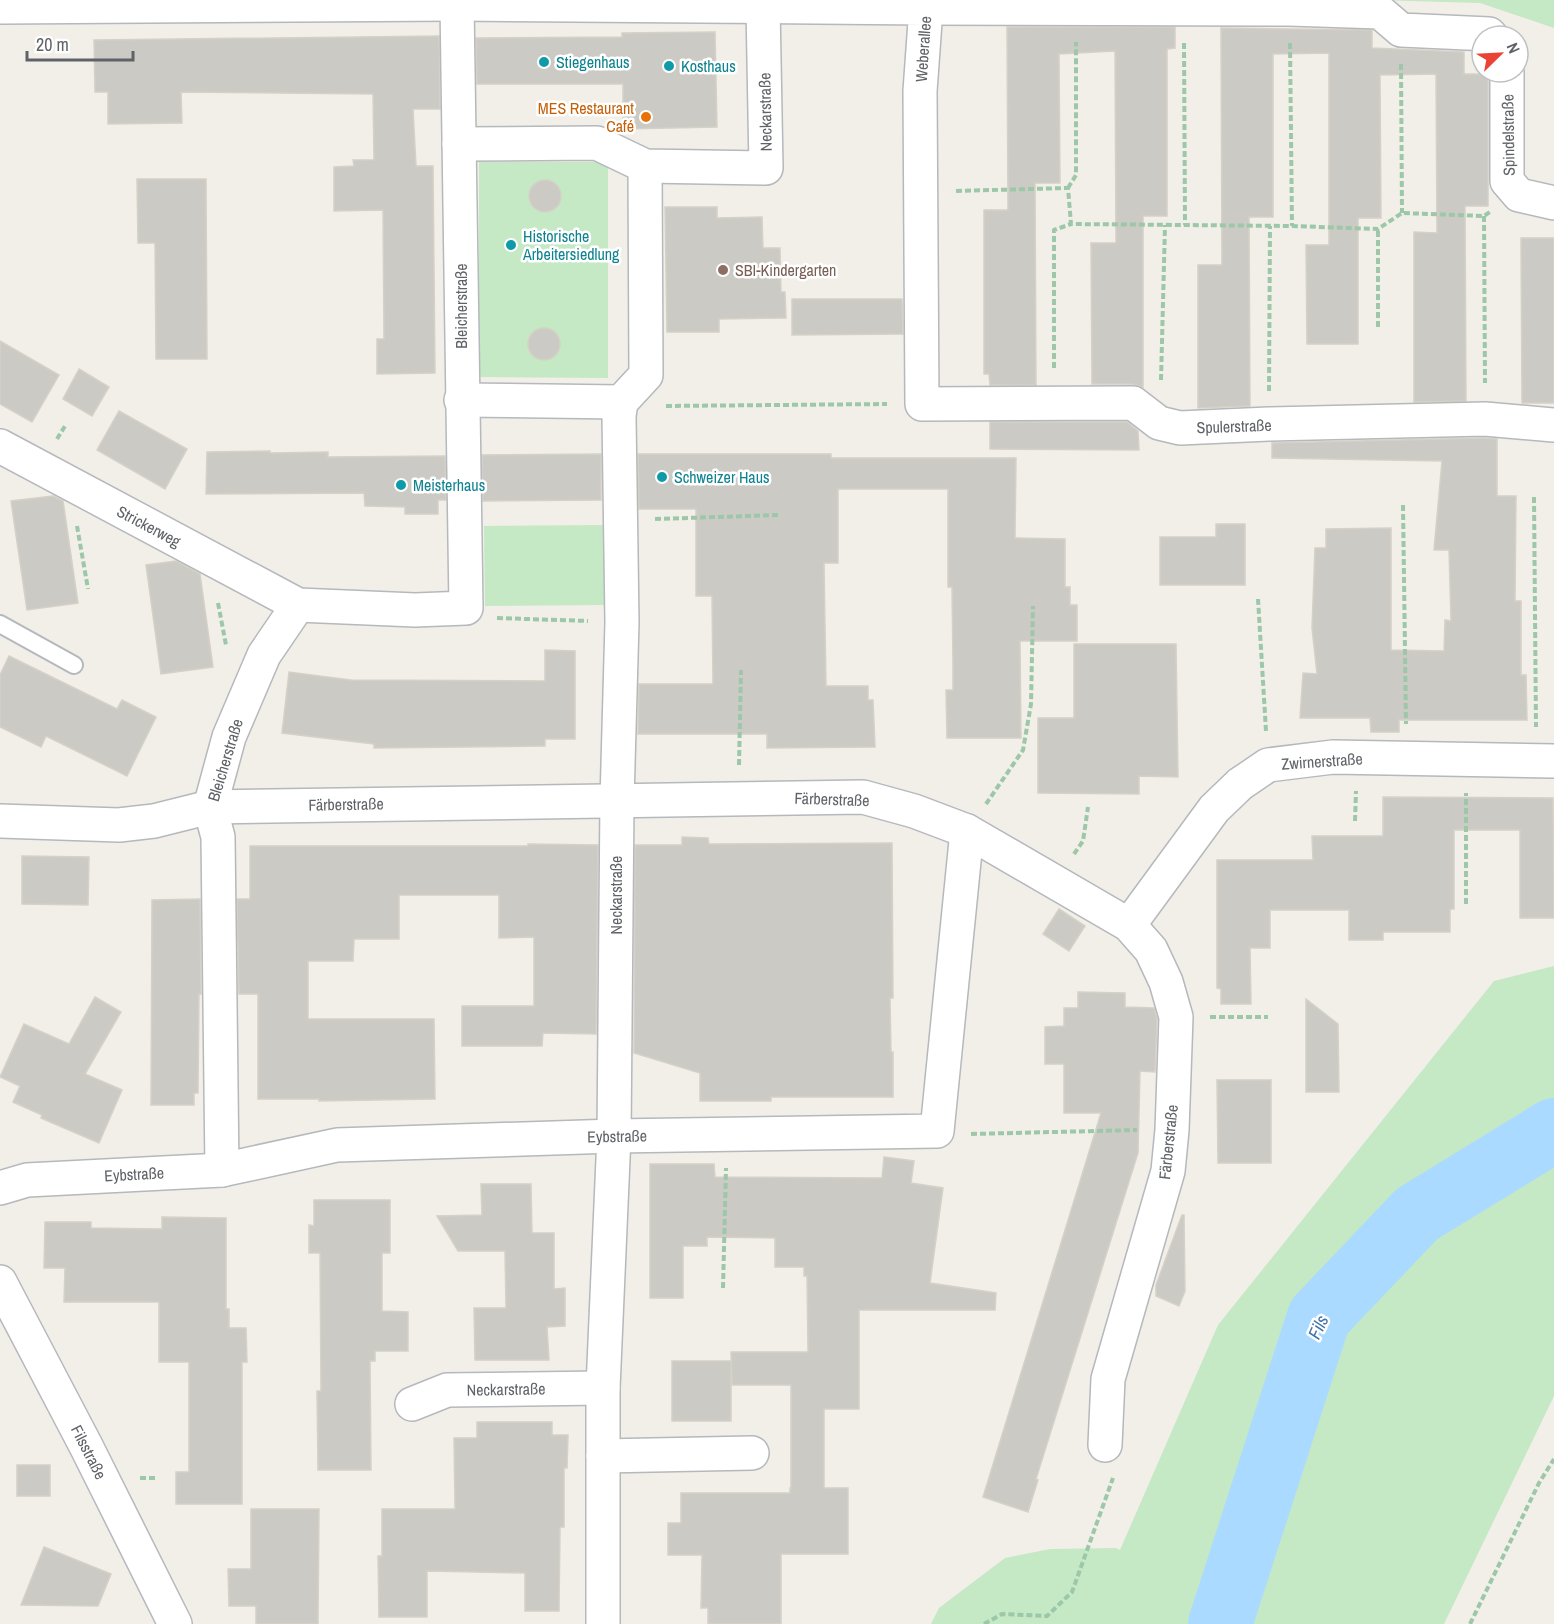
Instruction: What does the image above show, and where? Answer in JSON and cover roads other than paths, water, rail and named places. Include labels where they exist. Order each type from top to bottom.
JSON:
[{"type":"street","name":"Weberallee","points":[[0,7],[457,4],[926,8],[920,91],[922,404]]},
{"type":"street","name":"Bleicherstraße","points":[[222,1170],[218,837],[210,807],[229,736],[264,655],[298,605],[415,610],[466,608],[461,400],[457,4]]},
{"type":"street","name":"Neckarstraße","points":[[459,144],[597,143],[645,166],[766,168],[763,7]]},
{"type":"street","points":[[926,8],[1289,9],[1380,12],[1401,30],[1470,33]]},
{"type":"street","name":"Spindelstraße","points":[[1507,84],[1507,181],[1519,195],[1554,203]]},
{"type":"street","points":[[461,400],[621,402],[646,375],[645,166]]},
{"type":"street","name":"Neckarstraße","points":[[603,1624],[603,1388],[614,1136],[617,800],[622,622],[619,416],[621,402]]},
{"type":"street","name":"Spulerstraße","points":[[922,404],[1133,403],[1160,423],[1180,428],[1485,419],[1554,425]]},
{"type":"street","name":"Strickerweg","points":[[0,446],[298,605]]},
{"type":"street","name":"Zwirnerstraße","points":[[1129,925],[1214,809],[1240,784],[1268,765],[1333,757],[1545,761]]},
{"type":"street","name":"Färberstraße","points":[[0,821],[119,825],[154,821],[210,807],[863,797],[914,811],[967,831],[1129,925],[1151,950],[1166,982],[1176,1017],[1172,1130],[1168,1171],[1108,1379],[1105,1445]]},
{"type":"street","name":"Eybstraße","points":[[0,1188],[27,1180],[222,1170],[337,1146],[614,1136],[937,1131],[967,831]]},
{"type":"street","name":"Filsstraße","points":[[0,1282],[86,1446],[175,1624]]},
{"type":"street","name":"Neckarstraße","points":[[412,1404],[447,1390],[603,1388]]},
{"type":"street","points":[[603,1456],[752,1453]]},
{"type":"lane","points":[[0,624],[74,665]]},
{"type":"waterway","name":"Fils","points":[[1220,1624],[1319,1317],[1417,1214],[1554,1130]]},
{"type":"place","name":"Stiegenhaus","points":[[544,62]]},
{"type":"place","name":"Kosthaus","points":[[669,66]]},
{"type":"place","name":"MES Restaurant Café","points":[[646,117]]},
{"type":"place","name":"Historische Arbeitersiedlung","points":[[511,245]]},
{"type":"place","name":"SBI-Kindergarten","points":[[723,270]]},
{"type":"place","name":"Schweizer Haus","points":[[662,477]]},
{"type":"place","name":"Meisterhaus","points":[[401,485]]}]
